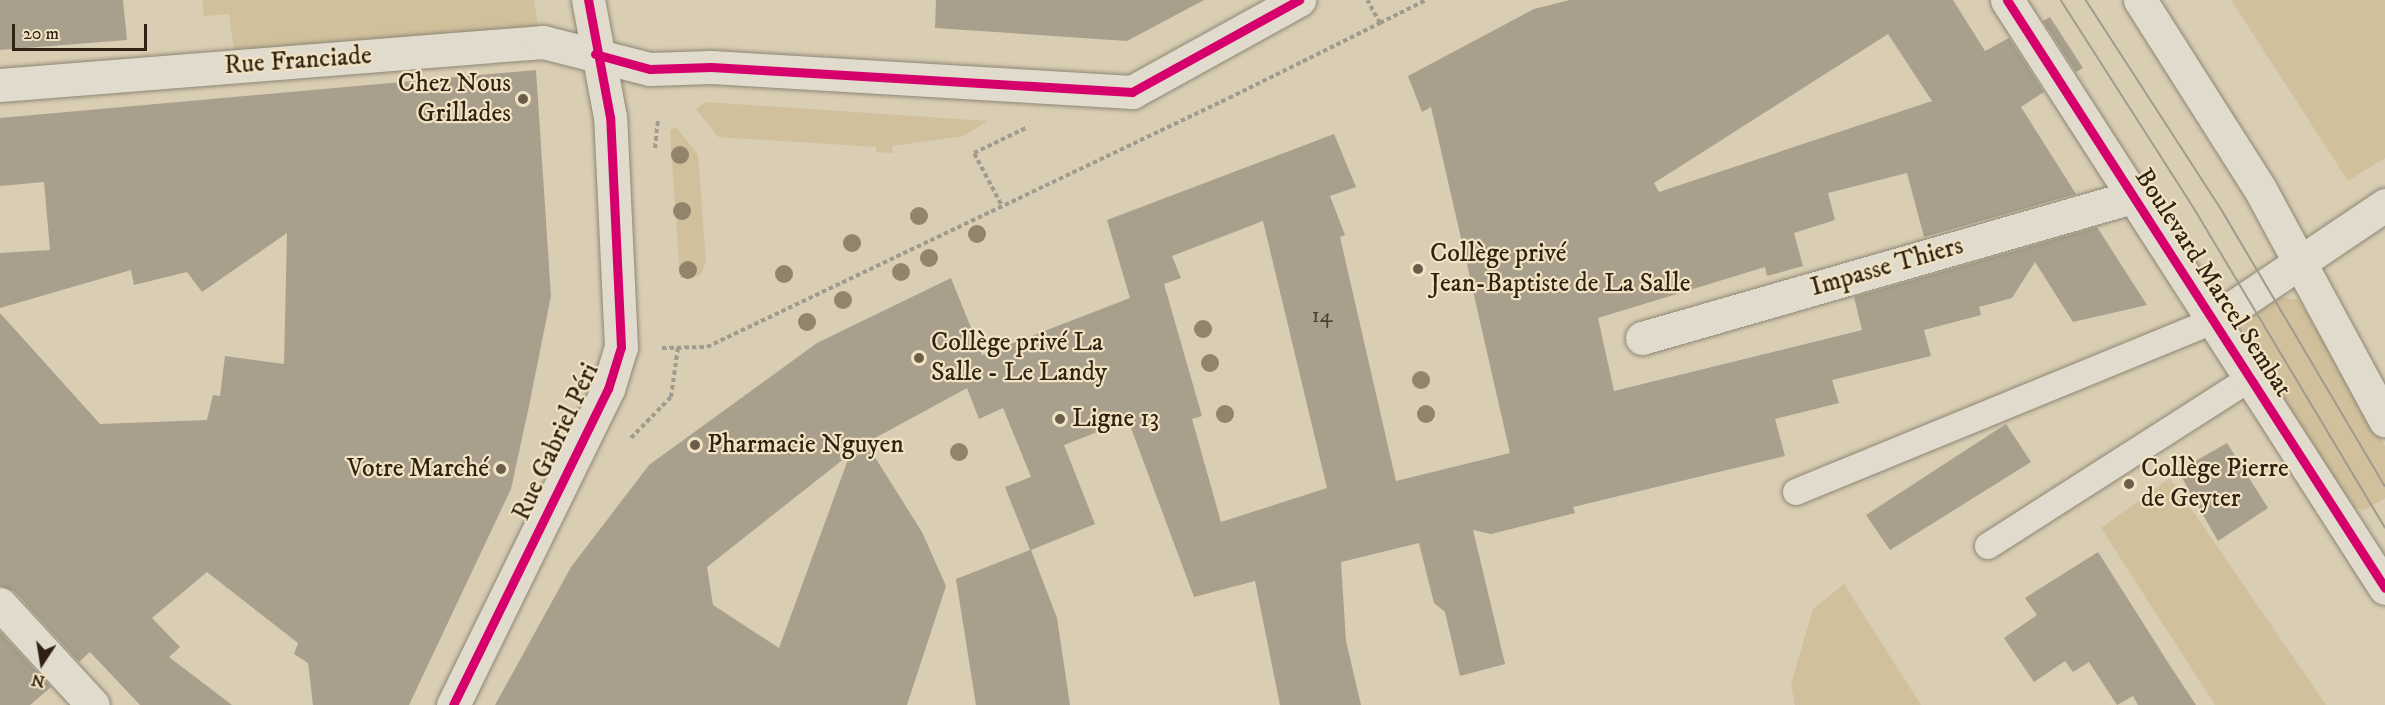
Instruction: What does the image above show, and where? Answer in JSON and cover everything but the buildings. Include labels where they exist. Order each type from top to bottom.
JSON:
[{"type":"street","name":"Rue Gabriel Péri","points":[[453,705],[608,388],[621,347],[610,117],[596,54],[588,0]]},
{"type":"street","name":"Boulevard Marcel Sembat","points":[[2007,0],[2249,379],[2376,553],[2385,588]]},
{"type":"street","points":[[2140,0],[2300,258],[2320,306],[2385,420]]},
{"type":"street","name":"Rue Franciade","points":[[0,85],[543,42],[650,69],[711,67],[1132,92],[1280,5]]},
{"type":"street","name":"Impasse Thiers","points":[[1642,338],[2132,196]]},
{"type":"street","points":[[2211,322],[2300,258],[2385,205]]},
{"type":"street","points":[[0,604],[93,705]]},
{"type":"lane","points":[[1796,492],[2211,322]]},
{"type":"lane","points":[[1988,546],[2249,379]]},
{"type":"path","points":[[1367,0],[1380,23]]},
{"type":"path","points":[[621,347],[707,347],[1426,0]]},
{"type":"path","points":[[1001,204],[974,153],[1035,124]]},
{"type":"path","points":[[624,444],[671,397],[678,347]]},
{"type":"shaded area","points":[[202,0],[534,0],[539,33],[235,55],[229,14],[204,16]]},
{"type":"shaded area","points":[[2231,0],[2385,0],[2385,158],[2348,181]]},
{"type":"shaded area","points":[[705,102],[988,121],[964,136],[892,146],[893,153],[876,152],[876,147],[718,137],[696,109]]},
{"type":"shaded area","points":[[676,127],[698,155],[706,262],[700,276],[680,278],[670,130]]},
{"type":"shaded area","points":[[2281,297],[2298,300],[2304,308],[2385,446],[2385,498],[2365,510],[2352,508],[2241,335],[2248,319]]},
{"type":"shaded area","points":[[2170,478],[2326,705],[2215,705],[2101,528]]},
{"type":"shaded area","points":[[1844,584],[1921,705],[1795,705],[1791,684],[1813,609]]},
{"type":"tram line","points":[[2061,0],[2194,208],[2385,527]]},
{"type":"tram line","points":[[2086,0],[2223,212],[2385,486]]},
{"type":"cycle path","points":[[453,705],[608,389],[621,347],[610,117],[588,0]]},
{"type":"cycle path","points":[[595,54],[650,69],[711,67],[1132,92],[1299,0]]},
{"type":"cycle path","points":[[2007,0],[2385,588]]},
{"type":"place","name":"Chez Nous Grillades","points":[[523,99]]},
{"type":"place","name":"Collège privé Jean-Baptiste de La Salle","points":[[1418,269]]},
{"type":"place","name":"Collège privé La Salle - Le Landy","points":[[919,358]]},
{"type":"place","name":"Ligne 13","points":[[1060,419]]},
{"type":"place","name":"Pharmacie Nguyen","points":[[695,445]]},
{"type":"place","name":"Votre Marché","points":[[501,469]]},
{"type":"place","name":"Collège Pierre de Geyter","points":[[2129,484]]}]
